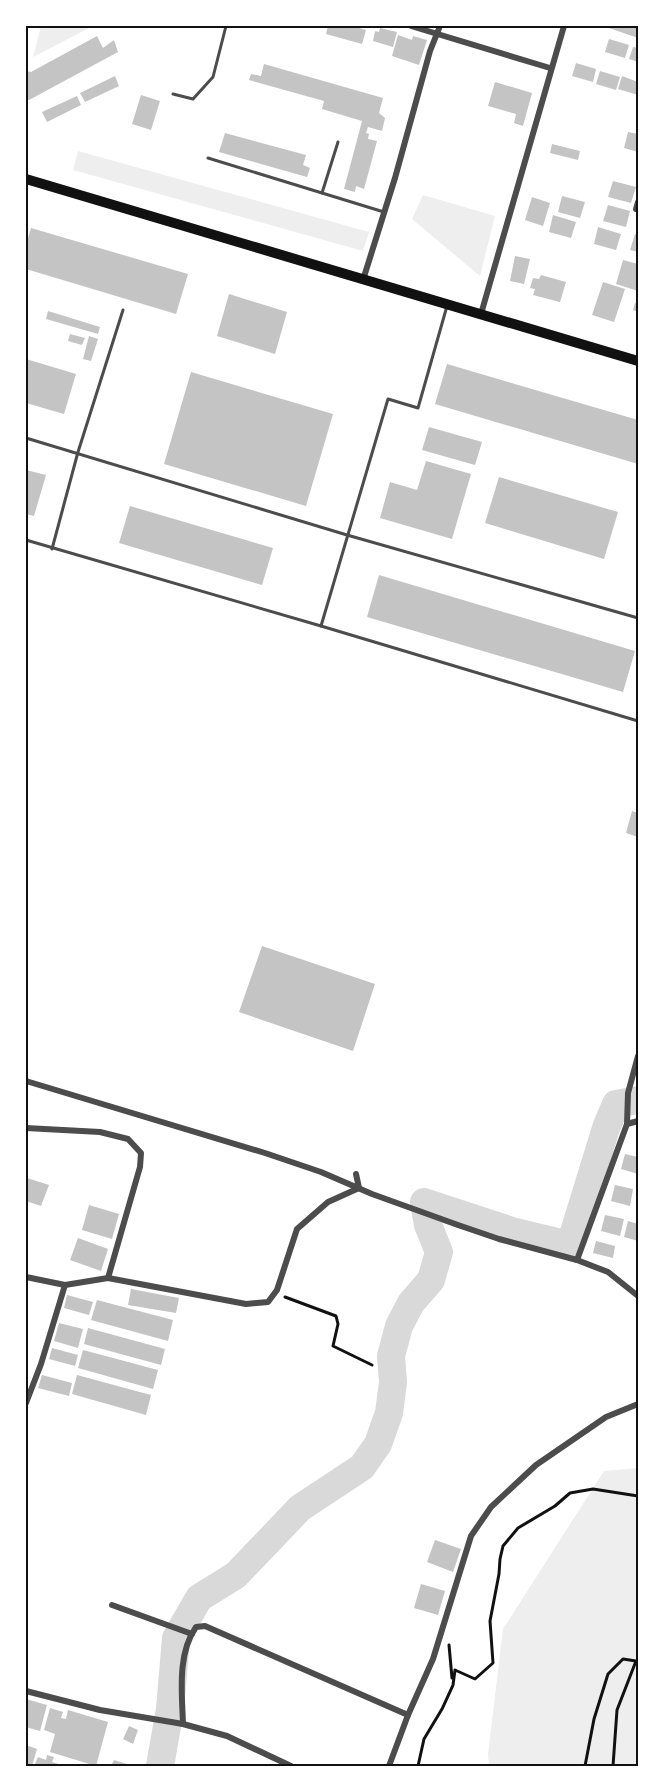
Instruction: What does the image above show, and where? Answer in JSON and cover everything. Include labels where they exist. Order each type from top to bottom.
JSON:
[{"type":"main road","points":[[26,179],[639,361]]},
{"type":"street","points":[[411,26],[550,68]]},
{"type":"street","points":[[363,280],[430,51],[440,26]]},
{"type":"street","points":[[481,314],[550,68],[564,26]]},
{"type":"street","points":[[577,1260],[627,1124],[628,1094],[639,1056]]},
{"type":"street","points":[[26,1081],[265,1153],[500,1239],[577,1260],[608,1272],[639,1296]]},
{"type":"street","points":[[627,1124],[639,1121]]},
{"type":"street","points":[[26,1128],[100,1132],[128,1139],[141,1153],[140,1167],[108,1278]]},
{"type":"street","points":[[356,1174],[359,1188]]},
{"type":"street","points":[[26,1277],[65,1285],[108,1278],[246,1304],[268,1302],[275,1293],[297,1229],[328,1202],[359,1188]]},
{"type":"street","points":[[26,1403],[41,1364],[65,1285]]},
{"type":"street","points":[[389,1767],[408,1715],[433,1659],[471,1536],[491,1507],[536,1465],[606,1417],[639,1404]]},
{"type":"street","points":[[112,1605],[192,1634]]},
{"type":"street","points":[[180,1724],[183,1665],[192,1634],[196,1627],[205,1626],[408,1715]]},
{"type":"street","points":[[26,1691],[100,1710],[157,1719],[227,1736],[291,1767]]},
{"type":"lane","points":[[173,93],[193,99],[213,78],[226,26]]},
{"type":"lane","points":[[322,193],[338,142]]},
{"type":"lane","points":[[208,158],[384,212]]},
{"type":"lane","points":[[321,626],[388,399],[418,408],[448,305]]},
{"type":"lane","points":[[52,549],[78,452],[123,310]]},
{"type":"lane","points":[[26,438],[347,535],[639,618]]},
{"type":"lane","points":[[26,540],[639,721]]},
{"type":"path","points":[[275,1293],[336,1316],[338,1324],[333,1347],[372,1365]]},
{"type":"path","points":[[418,1767],[424,1739],[453,1685],[455,1670],[475,1679],[493,1663],[490,1621],[503,1546],[518,1528],[555,1506],[570,1493],[593,1489],[639,1496]]},
{"type":"path","points":[[448,1640],[453,1685]]},
{"type":"path","points":[[585,1767],[594,1719],[608,1674],[623,1659],[636,1661],[617,1710],[613,1767]]},
{"type":"shaded area","points":[[41,26],[93,26],[33,57]]},
{"type":"shaded area","points":[[78,151],[369,232],[363,251],[73,170]]},
{"type":"shaded area","points":[[423,195],[495,216],[480,276],[412,219]]},
{"type":"shaded area","points":[[638,1468],[638,1766],[489,1766],[488,1754],[503,1629],[604,1471]]},
{"type":"building","points":[[328,26],[352,26],[366,30],[362,44],[326,34]]},
{"type":"building","points":[[603,26],[638,26],[638,38]]},
{"type":"building","points":[[380,28],[397,32],[393,47],[373,41],[375,31],[379,32]]},
{"type":"building","points":[[398,35],[412,40],[413,36],[427,40],[419,65],[392,56]]},
{"type":"building","points":[[97,36],[103,48],[114,40],[118,52],[29,100],[26,99],[26,71],[31,72]]},
{"type":"building","points":[[609,39],[629,45],[625,58],[605,52]]},
{"type":"building","points":[[633,47],[638,48],[638,62],[629,59]]},
{"type":"building","points":[[576,63],[596,69],[593,82],[572,76]]},
{"type":"building","points":[[264,64],[383,98],[379,113],[385,118],[382,131],[368,127],[366,133],[369,134],[368,139],[377,141],[364,189],[356,186],[355,192],[344,189],[362,121],[322,109],[324,101],[249,80],[251,74],[261,76]]},
{"type":"building","points":[[600,71],[620,77],[616,90],[596,84]]},
{"type":"building","points":[[115,76],[119,86],[85,102],[80,93]]},
{"type":"building","points":[[622,76],[638,82],[638,95],[618,89]]},
{"type":"building","points":[[495,82],[532,93],[523,126],[514,123],[516,114],[488,106]]},
{"type":"building","points":[[141,95],[160,101],[151,130],[132,124]]},
{"type":"building","points":[[77,96],[81,105],[47,122],[42,112]]},
{"type":"building","points":[[628,132],[638,134],[638,152],[624,148]]},
{"type":"building","points":[[225,133],[306,155],[303,165],[310,168],[307,177],[219,152]]},
{"type":"building","points":[[552,144],[580,151],[578,160],[550,153]]},
{"type":"building","points":[[613,181],[636,187],[631,203],[608,197]]},
{"type":"building","points":[[562,196],[585,202],[580,218],[558,212]]},
{"type":"building","points":[[532,197],[550,203],[543,226],[525,220]]},
{"type":"building","points":[[608,205],[630,211],[626,227],[603,221]]},
{"type":"building","points":[[553,215],[576,222],[571,238],[549,232]]},
{"type":"building","points":[[598,227],[621,234],[616,250],[594,244]]},
{"type":"building","points":[[31,228],[188,274],[176,314],[26,269],[26,245]]},
{"type":"building","points":[[635,234],[638,235],[638,252],[630,250]]},
{"type":"building","points":[[515,256],[530,259],[524,284],[510,281]]},
{"type":"building","points":[[623,260],[638,264],[638,291],[616,284]]},
{"type":"building","points":[[541,275],[566,282],[560,302],[533,295],[535,289],[530,288],[533,278],[539,279]]},
{"type":"building","points":[[603,282],[625,289],[614,322],[592,315]]},
{"type":"building","points":[[229,294],[287,312],[275,354],[217,336]]},
{"type":"building","points":[[635,303],[638,304],[638,312],[633,310]]},
{"type":"building","points":[[48,311],[100,327],[98,334],[46,319]]},
{"type":"building","points":[[70,334],[85,338],[82,345],[68,341]]},
{"type":"building","points":[[89,336],[98,339],[91,361],[83,359]]},
{"type":"building","points":[[26,359],[76,374],[64,414],[26,403]]},
{"type":"building","points":[[447,364],[638,420],[638,464],[435,404]]},
{"type":"building","points":[[191,372],[333,414],[306,506],[164,464]]},
{"type":"building","points":[[429,427],[482,442],[475,465],[422,450]]},
{"type":"building","points":[[426,461],[471,474],[452,539],[380,518],[390,482],[417,490]]},
{"type":"building","points":[[26,470],[46,475],[34,516],[26,514]]},
{"type":"building","points":[[499,477],[618,512],[604,559],[485,523]]},
{"type":"building","points":[[130,506],[273,548],[262,585],[119,543]]},
{"type":"building","points":[[379,575],[635,651],[623,692],[367,617]]},
{"type":"building","points":[[632,811],[638,813],[638,837],[626,833]]},
{"type":"building","points":[[262,946],[375,984],[353,1051],[239,1012]]},
{"type":"building","points":[[625,1154],[638,1157],[638,1174],[621,1169]]},
{"type":"building","points":[[27,1178],[49,1185],[41,1206],[26,1201]]},
{"type":"building","points":[[615,1185],[633,1189],[630,1206],[611,1201]]},
{"type":"building","points":[[89,1205],[119,1214],[112,1239],[82,1230]]},
{"type":"building","points":[[605,1215],[624,1219],[620,1236],[601,1231]]},
{"type":"building","points":[[628,1221],[638,1224],[638,1241],[624,1237]]},
{"type":"building","points":[[78,1238],[108,1249],[101,1271],[70,1260]]},
{"type":"building","points":[[596,1241],[615,1246],[613,1258],[593,1253]]},
{"type":"building","points":[[131,1289],[179,1298],[176,1313],[128,1305]]},
{"type":"building","points":[[67,1295],[93,1302],[89,1315],[64,1308]]},
{"type":"building","points":[[97,1300],[173,1320],[168,1341],[91,1320]]},
{"type":"building","points":[[59,1323],[83,1329],[78,1348],[54,1341]]},
{"type":"building","points":[[88,1328],[165,1349],[161,1365],[84,1344]]},
{"type":"building","points":[[52,1348],[78,1355],[75,1366],[49,1359]]},
{"type":"building","points":[[83,1350],[158,1370],[153,1389],[78,1368]]},
{"type":"building","points":[[42,1375],[72,1383],[69,1396],[38,1388]]},
{"type":"building","points":[[77,1375],[151,1395],[146,1415],[72,1394]]},
{"type":"building","points":[[435,1540],[461,1549],[453,1572],[427,1562]]},
{"type":"building","points":[[421,1584],[445,1591],[438,1615],[414,1608]]},
{"type":"building","points":[[26,1699],[47,1705],[40,1731],[26,1727]]},
{"type":"building","points":[[50,1708],[63,1712],[61,1718],[66,1719],[68,1710],[108,1722],[96,1766],[50,1752],[55,1734],[44,1730]]},
{"type":"building","points":[[129,1726],[138,1730],[133,1744],[123,1739]]},
{"type":"building","points":[[26,1745],[37,1749],[32,1766],[26,1766]]},
{"type":"building","points":[[47,1755],[54,1757],[52,1762],[65,1766],[35,1764],[38,1757],[46,1760]]},
{"type":"building","points":[[114,1760],[133,1766],[111,1766]]},
{"type":"waterway","points":[[160,1766],[170,1709],[176,1638],[199,1598],[236,1575],[300,1508],[362,1467],[378,1444],[389,1413],[393,1382],[391,1356],[399,1326],[411,1303],[431,1280],[439,1252],[428,1225],[424,1202],[512,1231],[570,1245],[606,1128],[616,1104],[638,1100]]}]
